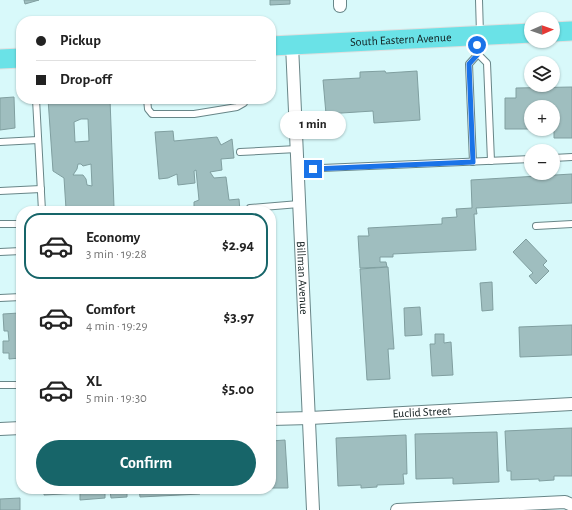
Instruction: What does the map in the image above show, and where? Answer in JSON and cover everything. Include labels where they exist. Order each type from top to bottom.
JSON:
[{"type":"main road","points":[[560,32],[572,31]]},
{"type":"main road","name":"South Eastern Avenue","points":[[276,46],[478,42],[524,34]]},
{"type":"main road","points":[[0,59],[16,58]]},
{"type":"street","name":"Billman Avenue","points":[[292,45],[314,510]]},
{"type":"street","name":"Euclid Street","points":[[276,419],[572,404]]},
{"type":"street","points":[[0,429],[16,428]]},
{"type":"street","points":[[397,510],[565,502],[572,504]]},
{"type":"lane","points":[[473,162],[469,64],[478,42],[479,0]]},
{"type":"lane","points":[[478,42],[487,63],[491,161]]},
{"type":"lane","points":[[36,104],[42,206]]},
{"type":"lane","points":[[148,104],[148,109],[152,114],[194,114],[237,107],[242,104]]},
{"type":"lane","points":[[0,142],[38,140]]},
{"type":"lane","points":[[240,152],[297,149]]},
{"type":"lane","points":[[560,158],[572,157]]},
{"type":"lane","points":[[298,169],[524,159]]},
{"type":"lane","points":[[0,191],[40,189]]},
{"type":"lane","points":[[274,206],[299,204]]},
{"type":"lane","points":[[0,224],[16,224]]},
{"type":"lane","points":[[536,226],[572,224]]},
{"type":"lane","points":[[0,252],[16,251]]},
{"type":"lane","points":[[0,298],[16,297]]},
{"type":"lane","points":[[0,385],[16,384]]},
{"type":"building","points":[[24,0],[39,0],[25,4]]},
{"type":"building","points":[[270,0],[290,0],[290,4],[270,5]]},
{"type":"building","points":[[385,71],[386,73],[417,71],[420,120],[374,123],[373,111],[326,114],[323,80],[360,78],[360,72]]},
{"type":"building","points":[[560,87],[572,87],[572,138],[554,138],[554,136],[560,136],[560,100],[524,100],[524,129],[505,129],[505,98],[516,98],[516,88],[524,88],[524,92],[560,92]]},
{"type":"building","points":[[14,97],[15,128],[0,130],[0,98]]},
{"type":"building","points":[[48,104],[110,104],[114,206],[66,206],[64,178],[53,171]],"holes":[[[81,119],[88,119],[89,141],[75,142],[74,122]],[[78,164],[83,166],[91,164],[92,186],[87,185],[86,179],[83,175],[73,175]]]},
{"type":"building","points":[[173,131],[174,141],[217,137],[221,145],[232,139],[234,158],[221,159],[222,170],[210,172],[214,178],[226,177],[229,200],[239,199],[240,206],[194,206],[194,202],[199,200],[196,170],[194,171],[195,183],[178,185],[177,174],[168,178],[159,179],[155,132]]},
{"type":"building","points":[[572,174],[572,203],[476,208],[477,214],[474,214],[476,250],[393,254],[393,257],[380,257],[380,262],[386,262],[387,267],[360,268],[358,236],[369,236],[368,228],[442,224],[442,218],[457,217],[456,209],[472,208],[471,180],[524,177],[524,180],[560,180],[560,175]]},
{"type":"building","points":[[526,239],[547,261],[543,265],[549,271],[536,284],[529,276],[533,273],[513,252]]},
{"type":"building","points":[[388,267],[394,349],[388,349],[390,379],[367,380],[360,269]]},
{"type":"building","points":[[492,282],[493,310],[482,311],[480,283]]},
{"type":"building","points":[[420,307],[422,335],[405,336],[404,308]]},
{"type":"building","points":[[16,313],[16,358],[9,359],[9,353],[3,353],[3,341],[9,341],[8,331],[4,331],[3,314]]},
{"type":"building","points":[[572,325],[572,355],[520,357],[519,327]]},
{"type":"building","points":[[435,334],[444,334],[444,343],[451,342],[453,375],[432,376],[430,344],[435,344]]},
{"type":"building","points":[[572,428],[572,476],[554,476],[554,480],[539,481],[539,479],[511,480],[511,471],[507,471],[505,431]]},
{"type":"building","points":[[497,432],[499,482],[453,484],[453,478],[416,479],[415,434]]},
{"type":"building","points":[[406,435],[407,474],[403,474],[404,484],[377,485],[377,487],[361,488],[361,485],[338,486],[336,438]]},
{"type":"building","points":[[285,440],[288,488],[276,488],[276,441]]},
{"type":"building","points":[[80,494],[105,494],[105,498],[80,500]]},
{"type":"building","points":[[110,494],[127,494],[127,497],[111,498]]},
{"type":"building","points":[[140,494],[200,494],[140,497]]},
{"type":"building","points":[[20,498],[20,510],[0,510],[0,499]]},
{"type":"route","points":[[313,169],[473,162],[469,64],[478,54],[477,45]]}]
